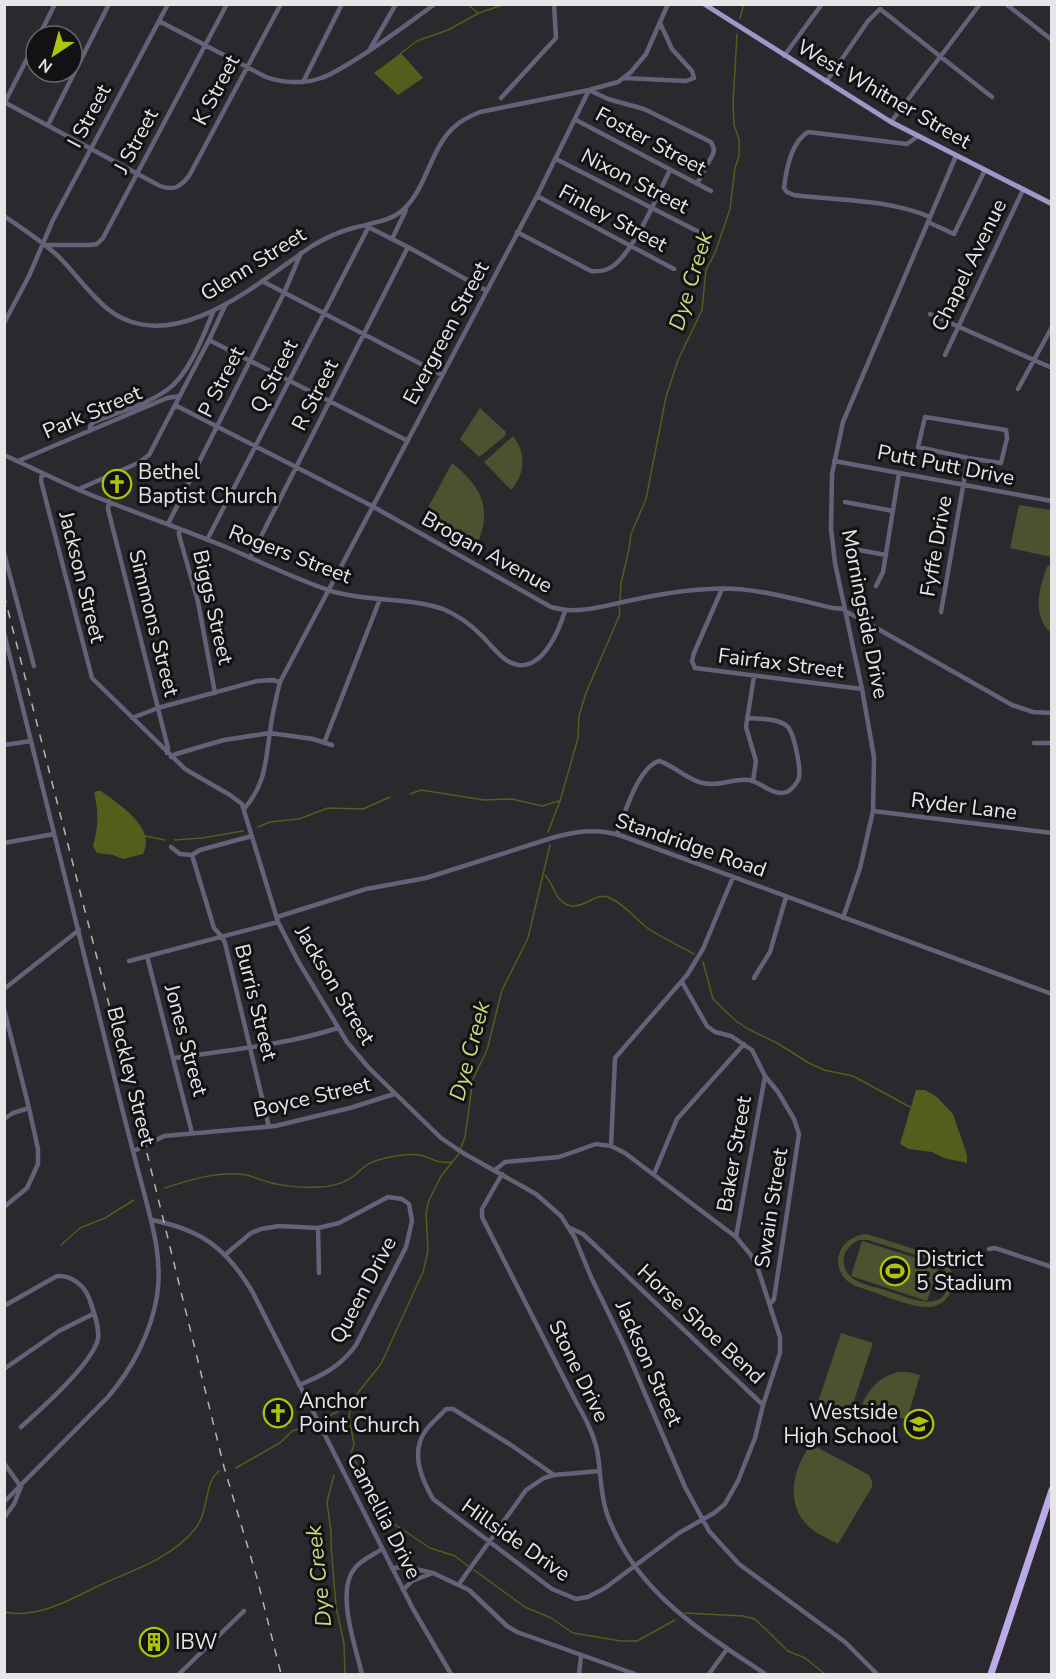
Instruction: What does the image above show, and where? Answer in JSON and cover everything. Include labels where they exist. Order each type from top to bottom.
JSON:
[{"type":"highway","points":[[990,1674],[1052,1490]]},
{"type":"main road","name":"West Whitner Street","points":[[704,4],[891,122],[1052,204]]},
{"type":"street","points":[[45,24],[55,4]]},
{"type":"street","points":[[48,125],[109,4]]},
{"type":"street","name":"I Street","points":[[4,323],[44,245],[53,220],[168,4]]},
{"type":"street","name":"J Street","points":[[44,245],[97,244],[107,231],[227,4]]},
{"type":"street","name":"K Street","points":[[138,173],[160,186],[176,188],[189,176],[281,4]]},
{"type":"street","points":[[303,82],[342,4]]},
{"type":"street","points":[[368,52],[396,4]]},
{"type":"street","points":[[159,21],[272,80],[303,82],[330,75],[368,52],[435,4]]},
{"type":"street","points":[[501,98],[556,38],[554,4]]},
{"type":"street","name":"Glenn Street","points":[[4,216],[58,256],[100,302],[111,311],[131,321],[142,324],[169,324],[214,310],[225,306],[301,253],[332,235],[367,227],[401,212],[416,194],[442,143],[452,129],[463,120],[494,108],[589,90],[624,78],[646,54],[668,4]]},
{"type":"street","points":[[784,56],[822,4]]},
{"type":"street","points":[[891,122],[980,4]]},
{"type":"street","points":[[1006,4],[1052,40]]},
{"type":"street","points":[[826,82],[878,10],[885,12],[992,97]]},
{"type":"street","points":[[624,78],[686,81],[694,78],[692,71],[672,49],[660,23]]},
{"type":"street","points":[[24,65],[5,102],[138,173]]},
{"type":"street","points":[[589,90],[608,99],[644,109],[711,142],[714,149],[713,154],[697,184]]},
{"type":"street","name":"Evergreen Street","points":[[244,809],[258,791],[264,778],[280,682],[537,196],[589,90]]},
{"type":"street","name":"Foster Street","points":[[576,120],[711,191]]},
{"type":"street","points":[[918,136],[907,144],[808,132],[797,143],[786,172],[784,188],[794,195],[899,206],[954,234],[985,171]]},
{"type":"street","name":"Morningside Drive","points":[[843,918],[860,868],[873,811],[874,757],[862,688],[835,563],[831,529],[832,474],[846,413],[956,156]]},
{"type":"street","name":"Nixon Street","points":[[556,159],[699,232]]},
{"type":"street","points":[[517,232],[591,271],[601,272],[615,265],[631,246],[670,170]]},
{"type":"street","name":"Chapel Avenue","points":[[945,355],[1023,190]]},
{"type":"street","name":"Finley Street","points":[[537,196],[674,269]]},
{"type":"street","name":"Glenn Street","points":[[392,239],[408,205]]},
{"type":"street","points":[[367,227],[487,291]]},
{"type":"street","name":"Q Street","points":[[207,540],[367,227]]},
{"type":"street","name":"R Street","points":[[250,558],[408,247]]},
{"type":"street","name":"P Street","points":[[168,525],[284,293],[301,253]]},
{"type":"street","points":[[262,281],[442,375]]},
{"type":"street","points":[[78,489],[145,460],[155,447],[225,306]]},
{"type":"street","points":[[90,431],[90,426],[94,422],[151,399],[169,389],[196,351],[214,310]]},
{"type":"street","points":[[930,314],[1052,368]]},
{"type":"street","points":[[1018,389],[1052,327]]},
{"type":"street","points":[[209,340],[408,441]]},
{"type":"street","name":"Park Street","points":[[18,461],[167,398],[180,396]]},
{"type":"street","name":"Brogan Avenue","points":[[175,405],[372,506],[551,607],[565,611],[590,609],[666,593],[722,589],[760,591],[844,610],[1012,705],[1034,712],[1052,713]]},
{"type":"street","points":[[925,417],[1006,430],[1001,463],[968,458],[918,447],[925,417]]},
{"type":"street","name":"Rogers Street","points":[[4,455],[78,489],[329,590],[425,604],[461,618],[505,659],[517,665],[530,664],[539,658],[560,627],[565,611]]},
{"type":"street","name":"Fyffe Drive","points":[[941,612],[968,458]]},
{"type":"street","name":"Putt Putt Drive","points":[[834,461],[1052,501]]},
{"type":"street","name":"Jackson Street","points":[[42,473],[41,481],[92,678],[169,755],[195,776],[237,800],[244,809],[278,920],[298,961],[358,1057],[394,1094],[451,1146],[536,1194],[570,1228],[625,1347],[685,1487],[701,1520],[717,1542],[734,1559],[844,1642],[877,1674]]},
{"type":"street","points":[[876,586],[883,572],[899,473]]},
{"type":"street","name":"Simmons Street","points":[[109,501],[108,509],[169,755]]},
{"type":"street","points":[[845,502],[893,511]]},
{"type":"street","name":"Biggs Street","points":[[179,529],[205,632],[215,693]]},
{"type":"street","points":[[855,549],[886,555]]},
{"type":"street","points":[[4,553],[34,666]]},
{"type":"street","name":"Fairfax Street","points":[[722,589],[694,653],[692,661],[695,668],[862,688]]},
{"type":"street","points":[[324,743],[380,599]]},
{"type":"street","name":"Bleckley Street","points":[[4,633],[152,1220],[157,1254],[157,1295],[147,1331],[141,1347],[119,1384],[4,1502]]},
{"type":"street","points":[[753,781],[756,761],[747,734],[747,718],[754,676]]},
{"type":"street","points":[[132,718],[158,708],[257,681],[280,682]]},
{"type":"street","points":[[617,834],[637,785],[653,762],[664,762],[702,783],[753,781],[778,793],[793,788],[798,780],[799,771],[793,734],[787,726],[779,722],[747,718]]},
{"type":"street","points":[[169,755],[224,740],[270,733],[332,745]]},
{"type":"street","points":[[4,745],[31,741]]},
{"type":"street","points":[[1035,743],[1052,743]]},
{"type":"street","name":"Ryder Lane","points":[[873,811],[1052,833]]},
{"type":"street","name":"Standridge Road","points":[[129,961],[278,920],[366,889],[426,878],[576,831],[592,830],[617,834],[1052,994]]},
{"type":"street","points":[[4,843],[54,834]]},
{"type":"street","points":[[171,847],[180,854],[192,855],[200,850],[252,836]]},
{"type":"street","name":"Burris Street","points":[[192,855],[214,928],[222,937],[269,1127]]},
{"type":"street","points":[[495,1170],[505,1162],[559,1157],[596,1144],[611,1146],[615,1058],[682,982],[703,949],[733,877]]},
{"type":"street","points":[[754,978],[770,952],[786,897]]},
{"type":"street","points":[[4,989],[79,930]]},
{"type":"street","name":"Jones Street","points":[[147,956],[192,1133]]},
{"type":"street","points":[[654,1174],[677,1119],[744,1044],[730,1036],[715,1032],[707,1026],[682,982]]},
{"type":"street","points":[[4,1009],[38,1149],[38,1164],[27,1188],[4,1207]]},
{"type":"street","points":[[174,1058],[251,1048],[320,1034],[338,1028]]},
{"type":"street","name":"Swain Street","points":[[744,1044],[752,1050],[765,1076],[778,1092],[794,1119],[799,1134],[774,1299],[770,1304]]},
{"type":"street","name":"Baker Street","points":[[736,1237],[765,1076]]},
{"type":"street","name":"Boyce Street","points":[[134,1151],[164,1136],[269,1127],[350,1108],[394,1094]]},
{"type":"street","points":[[4,1119],[13,1113],[29,1108]]},
{"type":"street","name":"Horse Shoe Bend","points":[[570,1228],[583,1234],[763,1405],[781,1348],[770,1304],[751,1256],[736,1237],[654,1174],[611,1146]]},
{"type":"street","name":"Stone Drive","points":[[502,1174],[482,1209],[482,1217],[590,1426],[607,1512],[625,1551],[663,1601],[726,1649],[765,1674]]},
{"type":"street","name":"Queen Drive","points":[[226,1254],[251,1233],[270,1226],[318,1228],[339,1222],[388,1197],[402,1199],[409,1204],[412,1221],[406,1247],[356,1345],[347,1358],[332,1369],[299,1385]]},
{"type":"street","name":"Camellia Drive","points":[[152,1220],[185,1228],[226,1254],[252,1291],[403,1590],[451,1674]]},
{"type":"street","points":[[318,1228],[320,1273]]},
{"type":"street","points":[[989,1249],[995,1248],[1052,1267]]},
{"type":"street","points":[[4,1306],[57,1276],[65,1275],[79,1285],[88,1296],[98,1337],[87,1361],[21,1427]]},
{"type":"street","points":[[4,1369],[59,1331],[93,1314]]},
{"type":"street","name":"Hillside Drive","points":[[554,1475],[453,1409],[446,1409],[426,1430],[419,1443],[417,1457],[433,1499],[552,1589],[576,1599],[588,1597],[605,1588],[679,1533],[714,1513],[731,1495],[755,1438],[763,1405]]},
{"type":"street","points":[[4,1463],[21,1487]]},
{"type":"street","points":[[459,1584],[526,1490],[544,1478],[554,1475],[600,1471]]},
{"type":"street","name":"Bleckley Street","points":[[4,1518],[14,1504],[21,1487]]},
{"type":"street","points":[[362,1674],[349,1617],[346,1590],[350,1575],[356,1566],[382,1549]]},
{"type":"street","points":[[392,1568],[406,1567],[433,1573],[459,1584],[517,1632],[635,1674]]},
{"type":"street","points":[[403,1590],[412,1581],[433,1573]]},
{"type":"street","points":[[179,1674],[244,1611]]},
{"type":"street","points":[[709,1674],[726,1649]]},
{"type":"street","points":[[579,1674],[581,1656]]},
{"type":"shaded area","points":[[401,53],[423,78],[398,95],[374,73]]},
{"type":"shaded area","points":[[480,408],[506,432],[505,436],[479,457],[460,439]]},
{"type":"shaded area","points":[[513,436],[521,450],[522,464],[519,477],[511,490],[484,462]]},
{"type":"shaded area","points":[[452,463],[471,481],[482,500],[484,522],[476,547],[425,522],[423,517]]},
{"type":"shaded area","points":[[1019,505],[1051,510],[1051,557],[1010,548]]},
{"type":"shaded area","points":[[1048,565],[1051,566],[1051,633],[1041,618],[1039,609],[1040,591]]},
{"type":"shaded area","points":[[101,791],[134,817],[145,835],[146,844],[143,854],[123,859],[97,853],[93,846],[97,820],[94,793]]},
{"type":"shaded area","points":[[916,1090],[925,1090],[937,1097],[953,1114],[967,1155],[967,1163],[944,1158],[932,1152],[909,1149],[900,1144]]},
{"type":"shaded area","points":[[867,1234],[940,1258],[952,1274],[951,1292],[941,1303],[931,1307],[901,1302],[855,1286],[840,1272],[838,1263],[842,1247],[857,1236]],"holes":[[[868,1240],[935,1261],[943,1267],[948,1277],[947,1289],[942,1297],[927,1302],[917,1300],[852,1278],[845,1268],[846,1252],[853,1243]]]},
{"type":"shaded area","name":"District 5 Stadium","points":[[862,1241],[939,1265],[927,1301],[851,1276]]},
{"type":"shaded area","points":[[841,1333],[873,1343],[850,1413],[818,1402]]},
{"type":"shaded area","points":[[898,1372],[920,1375],[908,1416],[905,1419],[862,1404],[876,1384]]},
{"type":"shaded area","points":[[811,1444],[869,1475],[872,1481],[872,1487],[838,1544],[809,1527],[801,1518],[796,1507],[794,1486],[796,1475]]},
{"type":"waterway","points":[[467,4],[478,13]]},
{"type":"waterway","points":[[401,53],[417,41],[448,30],[479,13],[505,4]]},
{"type":"waterway","name":"Dye Creek","points":[[740,18],[744,4]]},
{"type":"waterway","name":"Dye Creek","points":[[620,600],[621,583],[631,534],[646,499],[666,397],[678,360],[702,310],[706,270],[715,253],[730,209],[735,168],[739,156],[739,139],[734,125],[733,103],[737,34]]},
{"type":"waterway","name":"Dye Creek","points":[[548,832],[560,801],[578,738],[579,716],[586,693],[620,614],[619,606]]},
{"type":"waterway","points":[[410,794],[421,790],[484,800],[512,799],[542,806],[559,801]]},
{"type":"waterway","points":[[258,827],[270,822],[299,819],[328,808],[363,809],[390,797]]},
{"type":"waterway","points":[[174,840],[243,831]]},
{"type":"waterway","points":[[145,836],[165,840]]},
{"type":"waterway","name":"Dye Creek","points":[[347,1460],[354,1444],[349,1417],[351,1405],[356,1395],[381,1364],[423,1272],[428,1251],[426,1213],[429,1200],[441,1176],[458,1155],[465,1137],[473,1079],[487,1050],[502,990],[528,938],[550,845]]},
{"type":"waterway","points":[[545,875],[558,897],[566,904],[581,905],[605,896],[624,907],[650,930],[694,954]]},
{"type":"waterway","points":[[703,962],[713,999],[736,1021],[809,1063],[824,1070],[853,1076],[910,1107]]},
{"type":"waterway","points":[[165,1188],[226,1174],[249,1176],[286,1186],[323,1187],[343,1182],[370,1163],[391,1157],[415,1155],[451,1162]]},
{"type":"waterway","points":[[61,1245],[80,1228],[105,1218],[134,1200]]},
{"type":"waterway","points":[[325,1418],[350,1405]]},
{"type":"waterway","points":[[236,1468],[281,1442],[292,1431],[313,1424]]},
{"type":"waterway","points":[[352,1455],[382,1512],[391,1522],[430,1548],[455,1556],[468,1566]]},
{"type":"waterway","points":[[4,1612],[18,1614],[58,1605],[144,1566],[177,1547],[200,1522],[208,1490],[214,1476],[219,1471]]},
{"type":"waterway","name":"Dye Creek","points":[[334,1475],[327,1502],[336,1607],[344,1643],[345,1674]]},
{"type":"waterway","points":[[474,1570],[525,1607],[551,1618],[573,1633],[621,1641],[637,1641],[675,1620]]},
{"type":"waterway","points":[[685,1613],[743,1616],[755,1619],[788,1651],[805,1658],[825,1674]]},
{"type":"railway","points":[[4,595],[145,1145],[224,1467],[257,1578],[281,1674]]},
{"type":"place","name":"Bethel Baptist Church","points":[[117,484]]},
{"type":"place","name":"District 5 Stadium","points":[[895,1271]]},
{"type":"place","name":"Anchor Point Church","points":[[278,1413]]},
{"type":"place","name":"Westside High School","points":[[919,1424]]},
{"type":"place","name":"IBW","points":[[154,1642]]}]
